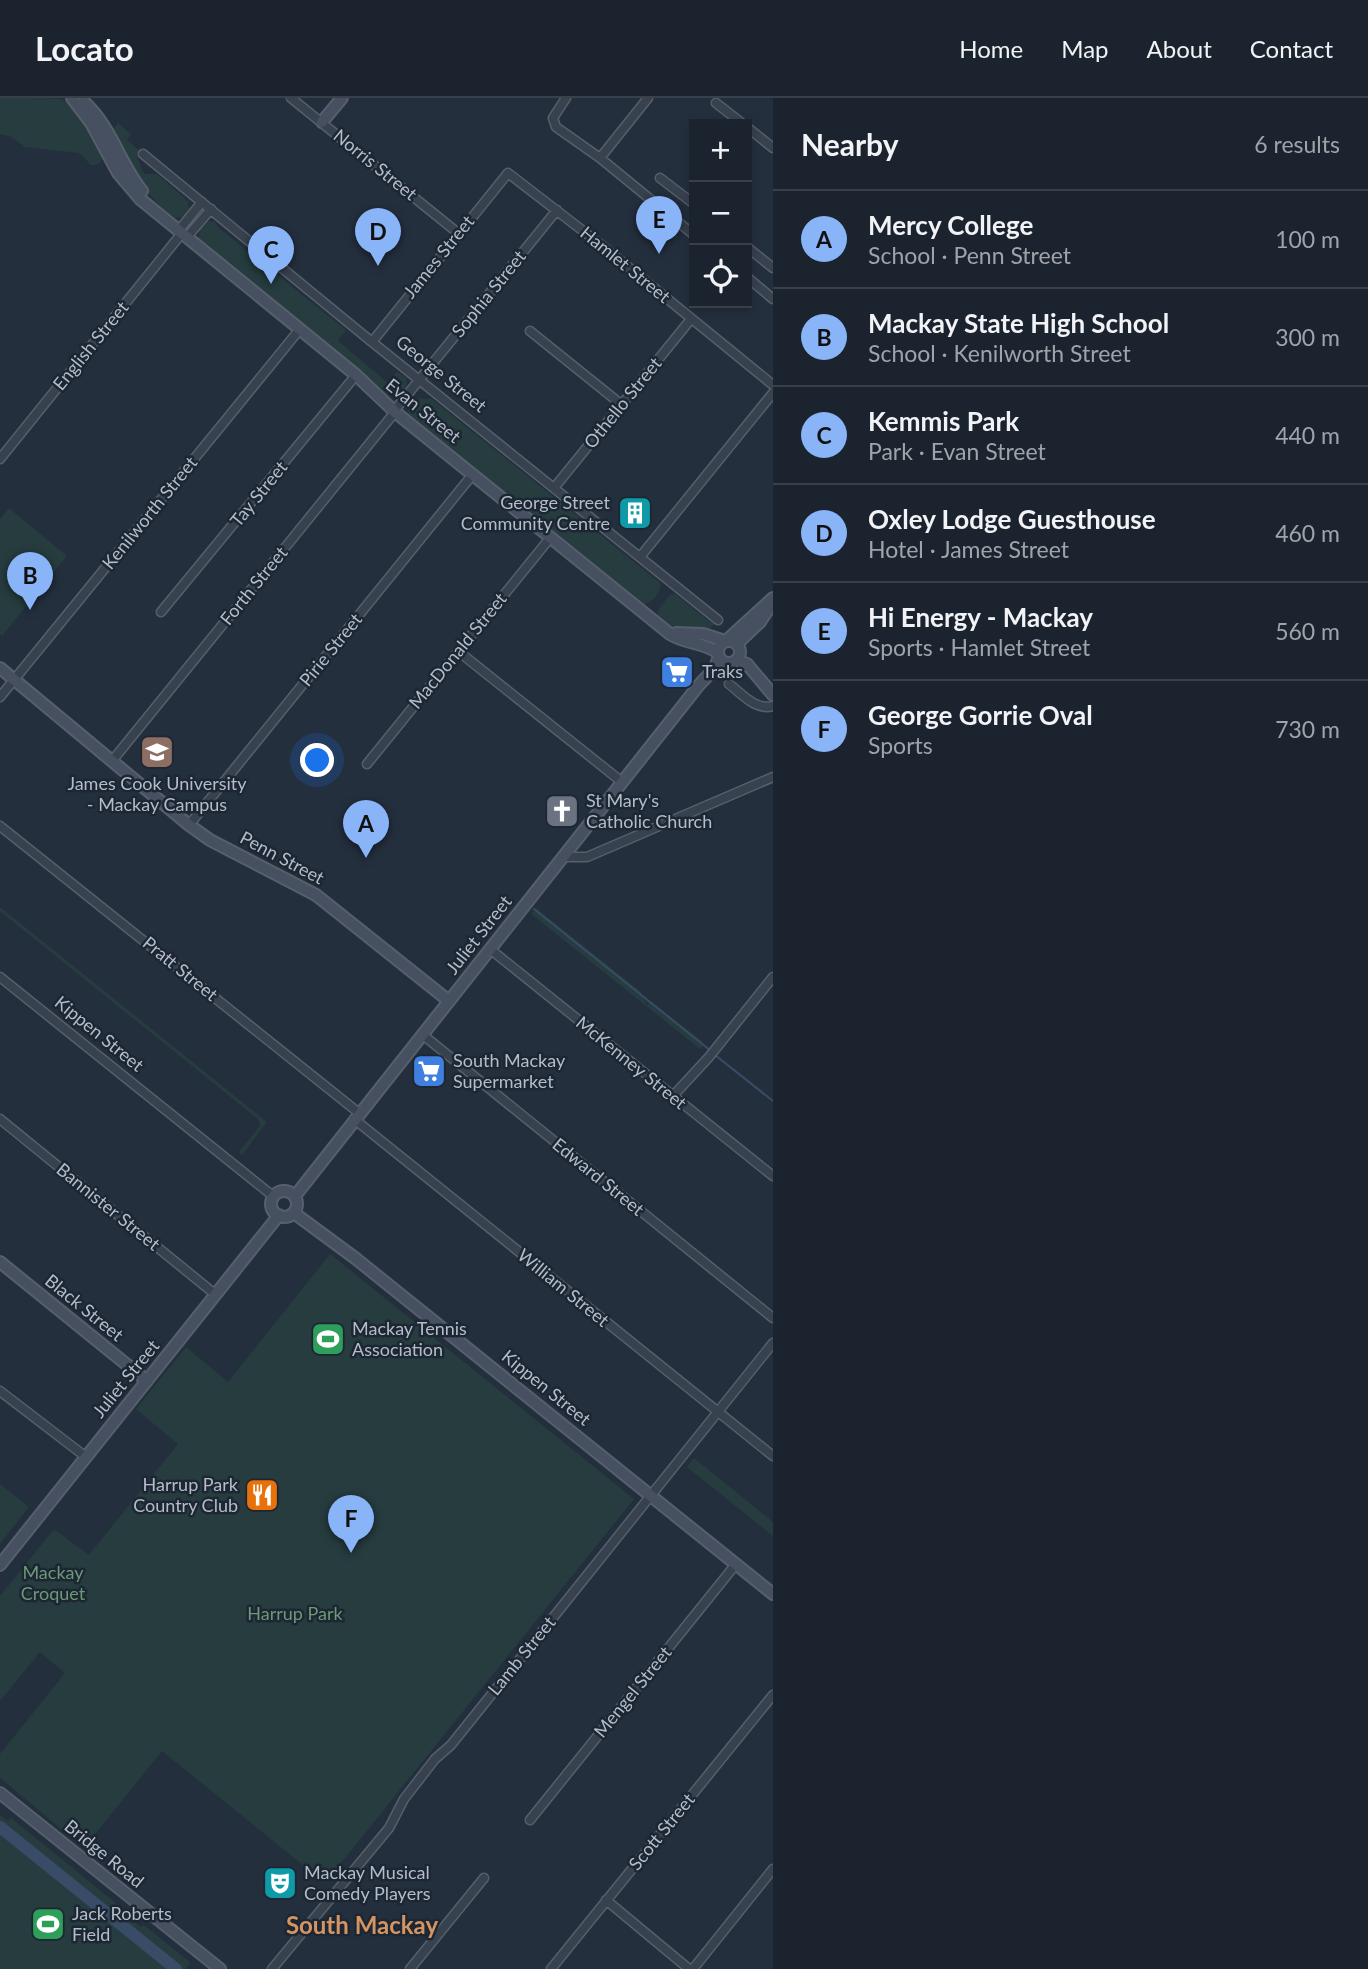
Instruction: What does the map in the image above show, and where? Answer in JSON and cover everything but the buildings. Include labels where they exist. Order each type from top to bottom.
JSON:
[{"type":"street","points":[[72,98],[92,123],[118,164]]},
{"type":"street","points":[[78,98],[101,122],[118,164]]},
{"type":"street","name":"Norris Street","points":[[291,98],[458,233]]},
{"type":"street","points":[[322,122],[342,98]]},
{"type":"street","points":[[566,98],[553,118],[555,127],[600,158],[689,230]]},
{"type":"street","points":[[600,158],[648,98]]},
{"type":"street","points":[[716,103],[736,119]]},
{"type":"street","points":[[752,132],[773,148]]},
{"type":"street","name":"George Street","points":[[143,154],[718,620]]},
{"type":"street","name":"Evan Street","points":[[118,164],[164,217],[550,538],[681,641],[711,648],[718,655]]},
{"type":"street","name":"James Street","points":[[372,342],[508,173]]},
{"type":"street","name":"Hamlet Street","points":[[508,173],[557,209],[773,386]]},
{"type":"street","points":[[660,178],[689,200]]},
{"type":"street","points":[[183,233],[202,202]]},
{"type":"street","points":[[183,233],[211,209]]},
{"type":"street","name":"Sophia Street","points":[[395,411],[557,209]]},
{"type":"street","name":"English Street","points":[[0,459],[183,233]]},
{"type":"street","points":[[752,251],[773,268]]},
{"type":"street","points":[[752,281],[773,299]]},
{"type":"street","name":"Othello Street","points":[[554,488],[691,319]]},
{"type":"street","name":"Kenilworth Street","points":[[0,697],[300,329]]},
{"type":"street","points":[[530,331],[622,405]]},
{"type":"street","name":"Tay Street","points":[[161,612],[356,375]]},
{"type":"street","points":[[640,557],[773,393]]},
{"type":"street","name":"Forth Street","points":[[112,761],[395,411]]},
{"type":"street","name":"Pirie Street","points":[[189,825],[473,474]]},
{"type":"street","name":"MacDonald Street","points":[[367,764],[550,538]]},
{"type":"street","name":"Juliet Street","points":[[725,641],[773,600]]},
{"type":"street","name":"Juliet Street","points":[[691,696],[737,654],[743,636],[760,622],[773,600]]},
{"type":"street","name":"Evan Street","points":[[663,628],[680,634],[704,634],[725,641]]},
{"type":"street","points":[[737,654],[726,662],[718,655],[720,645],[725,641],[735,642],[737,654],[758,668],[771,692]]},
{"type":"street","points":[[458,651],[622,782]]},
{"type":"street","name":"Juliet Street","points":[[295,1196],[715,668],[718,655]]},
{"type":"street","name":"Penn Street","points":[[0,668],[189,825],[210,840],[316,895],[449,1001]]},
{"type":"street","points":[[729,684],[760,707],[773,706]]},
{"type":"street","points":[[562,857],[584,857],[595,853],[773,778]]},
{"type":"street","name":"Pratt Street","points":[[0,826],[357,1116]]},
{"type":"street","points":[[575,841],[584,852],[595,853]]},
{"type":"street","name":"McKenney Street","points":[[490,949],[773,1176]]},
{"type":"street","points":[[672,1097],[716,1048],[773,976]]},
{"type":"street","name":"Kippen Street","points":[[0,977],[274,1196]]},
{"type":"street","name":"Edward Street","points":[[423,1035],[773,1318]]},
{"type":"street","name":"William Street","points":[[357,1116],[773,1456]]},
{"type":"street","name":"Bannister Street","points":[[0,1119],[216,1295]]},
{"type":"street","points":[[284,1191],[295,1196],[297,1206],[294,1213],[279,1215],[271,1205],[274,1196],[284,1191]]},
{"type":"street","name":"Kippen Street","points":[[294,1213],[355,1258],[773,1594]]},
{"type":"street","name":"Juliet Street","points":[[0,1565],[279,1215]]},
{"type":"street","name":"Black Street","points":[[0,1262],[147,1381]]},
{"type":"street","name":"Lamb Street","points":[[272,1969],[388,1828],[404,1799],[428,1768],[451,1745],[773,1343]]},
{"type":"street","points":[[0,1391],[86,1457]]},
{"type":"street","name":"Mengel Street","points":[[530,1820],[736,1564]]},
{"type":"street","name":"Scott Street","points":[[551,1969],[773,1695]]},
{"type":"street","name":"Bridge Road","points":[[0,1793],[220,1969]]},
{"type":"street","points":[[606,1900],[691,1969],[773,1869]]},
{"type":"street","points":[[410,1969],[484,1878]]},
{"type":"green space","points":[[0,98],[61,99],[69,103],[81,116],[103,157],[97,164],[91,165],[79,153],[25,147],[12,137],[0,134]]},
{"type":"green space","points":[[118,123],[131,134],[127,140],[140,151],[137,156],[144,174],[157,174],[188,201],[189,209],[185,216],[175,218],[146,190],[112,131]]},
{"type":"green space","points":[[209,221],[215,222],[346,330],[338,341],[387,382],[397,372],[406,377],[406,387],[397,396],[383,393],[199,238],[200,228]]},
{"type":"green space","points":[[412,398],[432,399],[659,582],[661,585],[656,597],[651,602],[642,603],[409,414],[407,405]]},
{"type":"green space","points":[[9,508],[67,556],[2,636],[0,519]]},
{"type":"green space","points":[[675,594],[710,622],[715,623],[708,632],[678,630],[658,617],[658,610],[669,596]]},
{"type":"green space","points":[[0,907],[267,1122],[242,1155],[239,1152],[260,1126],[259,1120],[0,911]]},
{"type":"green space","points":[[536,908],[640,991],[647,1005],[651,1001],[704,1043],[700,1049],[531,914]]},
{"type":"green space","name":"Harrup Park","points":[[330,1254],[634,1499],[325,1883],[162,1751],[84,1848],[0,1778],[0,1754],[65,1673],[40,1652],[0,1701],[0,1596],[54,1529],[89,1555],[178,1444],[136,1409],[186,1347],[228,1382]]},
{"type":"green space","points":[[694,1458],[773,1522],[773,1536],[687,1467]]},
{"type":"green space","points":[[0,1484],[29,1507],[0,1544]]},
{"type":"green space","points":[[0,1815],[8,1821],[11,1818],[128,1913],[127,1916],[141,1927],[144,1925],[191,1963],[186,1969],[0,1969]]},
{"type":"waterway","points":[[534,909],[711,1051]]},
{"type":"waterway","points":[[715,1055],[773,1101]]},
{"type":"waterway","points":[[0,1827],[176,1969]]},
{"type":"place","name":"Hi Energy - Mackay","points":[[659,254]]},
{"type":"place","name":"Oxley Lodge Guesthouse","points":[[378,266]]},
{"type":"place","name":"Kemmis Park","points":[[271,284]]},
{"type":"place","name":"George Street Community Centre","points":[[635,513]]},
{"type":"place","name":"Mackay State High School","points":[[30,610]]},
{"type":"place","name":"Traks","points":[[677,672]]},
{"type":"place","name":"James Cook University - Mackay Campus","points":[[157,752]]},
{"type":"place","name":"St Mary's Catholic Church","points":[[562,811]]},
{"type":"place","name":"Mercy College","points":[[366,858]]},
{"type":"place","name":"South Mackay Supermarket","points":[[429,1071]]},
{"type":"place","name":"Mackay Tennis Association","points":[[328,1339]]},
{"type":"place","name":"Harrup Park Country Club","points":[[262,1495]]},
{"type":"place","name":"George Gorrie Oval","points":[[351,1553]]},
{"type":"place","name":"Mackay Musical Comedy Players","points":[[280,1883]]},
{"type":"place","name":"Jack Roberts Field","points":[[48,1924]]},
{"type":"district","name":"South Mackay","points":[[362,1926]]},
{"type":"park label","name":"Mackay Croquet","points":[[53,1583]]}]
